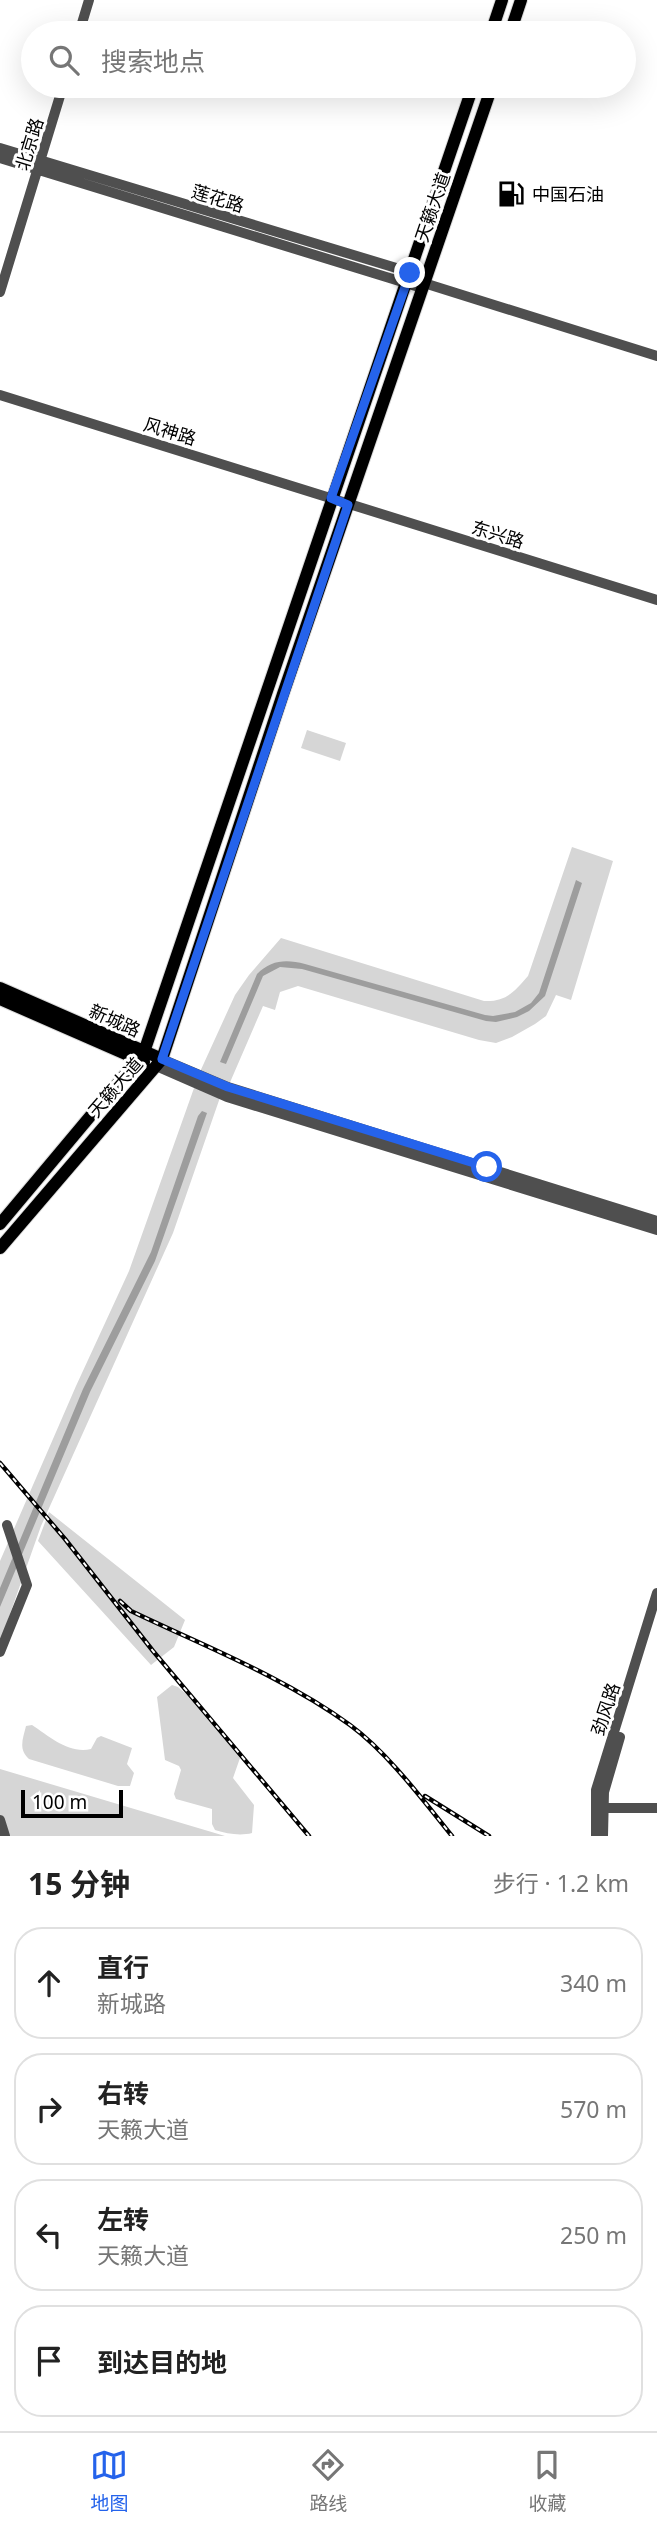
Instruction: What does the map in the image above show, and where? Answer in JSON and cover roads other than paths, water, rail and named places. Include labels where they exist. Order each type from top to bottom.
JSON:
[{"type":"main road","points":[[495,21],[502,0]]},
{"type":"main road","points":[[514,21],[521,0]]},
{"type":"main road","name":"天籁大道","points":[[0,1224],[141,1056],[469,98]]},
{"type":"main road","name":"天籁大道","points":[[0,1248],[159,1063],[488,98]]},
{"type":"main road","name":"新城路","points":[[0,988],[141,1056]]},
{"type":"main road","name":"新城路","points":[[0,999],[159,1063]]},
{"type":"street","points":[[83,21],[89,0]]},
{"type":"street","name":"北京路","points":[[0,292],[59,98]]},
{"type":"street","name":"莲花路","points":[[0,148],[39,165],[657,356]]},
{"type":"street","name":"莲花路","points":[[0,158],[39,165]]},
{"type":"street","name":"风神路","points":[[0,395],[331,498]]},
{"type":"street","name":"东兴路","points":[[331,498],[657,600]]},
{"type":"street","name":"新城路","points":[[159,1063],[657,1221]]},
{"type":"street","name":"新城路","points":[[159,1063],[227,1097],[657,1230]]},
{"type":"street","points":[[0,1652],[27,1585],[8,1525]]},
{"type":"street","name":"劲风路","points":[[596,1836],[596,1790],[657,1593]]},
{"type":"street","name":"劲风路","points":[[603,1836],[603,1808],[608,1772],[657,1615]]},
{"type":"street","points":[[603,1808],[657,1808]]},
{"type":"street","points":[[0,1821],[5,1836]]},
{"type":"railway","points":[[0,1463],[65,1539],[153,1651],[309,1836]]},
{"type":"railway","points":[[120,1601],[131,1611],[271,1677],[350,1725],[391,1762],[452,1836]]},
{"type":"railway","points":[[425,1796],[489,1836]]},
{"type":"place","name":"中国石油","points":[[511,194]]}]
